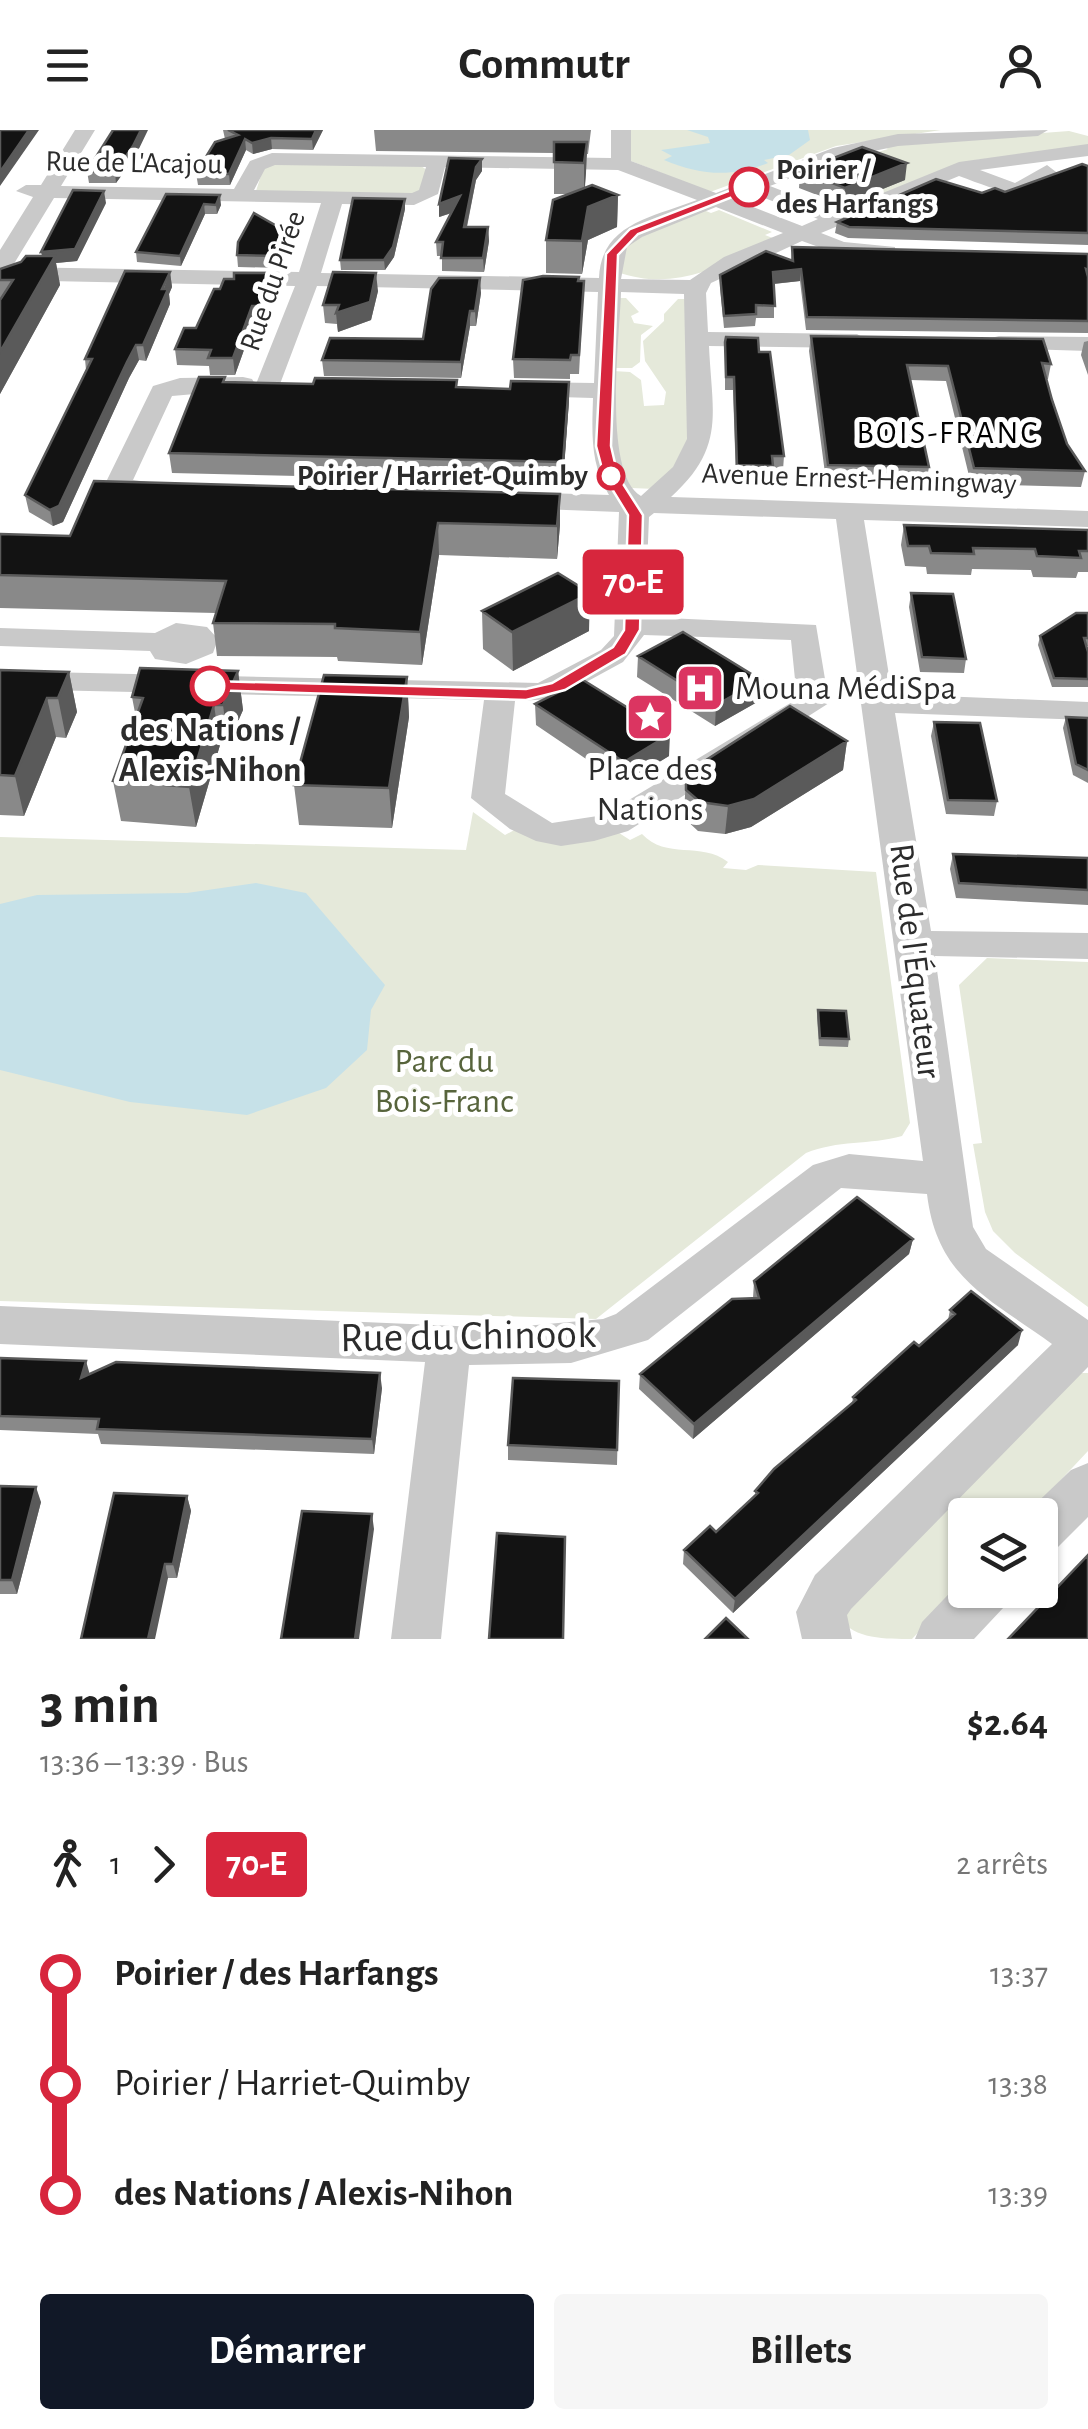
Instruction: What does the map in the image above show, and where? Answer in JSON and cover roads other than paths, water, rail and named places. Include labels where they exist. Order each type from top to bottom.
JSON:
[{"type":"street","points":[[66,130],[0,270],[696,287],[726,264],[958,169],[1088,150]]},
{"type":"street","points":[[0,232],[85,130]]},
{"type":"street","points":[[621,130],[621,164],[859,251],[916,252]]},
{"type":"street","points":[[0,637],[171,661],[500,694],[536,694],[558,686],[620,650],[632,626],[638,507],[611,476],[605,454],[604,391],[612,254],[621,240],[714,200],[875,143],[1038,130]]},
{"type":"street","name":"Rue de L'Acajou","points":[[241,196],[255,166],[264,160],[350,150],[438,162],[621,164]]},
{"type":"street","points":[[958,169],[1016,190],[1050,174],[1028,156]]},
{"type":"street","name":"Rue de L'Acajou","points":[[36,192],[421,198],[428,194],[438,162]]},
{"type":"street","points":[[751,186],[836,219]]},
{"type":"street","name":"Rue du Pirée","points":[[189,492],[130,490],[120,482],[162,391],[180,385],[278,384],[333,199]]},
{"type":"street","points":[[638,507],[684,471],[700,439],[696,287]]},
{"type":"street","points":[[697,339],[875,341]]},
{"type":"street","points":[[972,342],[1088,344]]},
{"type":"street","points":[[507,389],[604,391]]},
{"type":"street","name":"Avenue Ernest-Hemingway","points":[[487,500],[1088,520]]},
{"type":"street","name":"Rue de l'Équateur","points":[[849,514],[915,942],[942,1179],[952,1229],[971,1262],[1086,1344]]},
{"type":"street","points":[[500,694],[488,798],[540,834],[579,835],[616,823],[813,702],[805,631],[632,626]]},
{"type":"street","points":[[0,680],[171,661]]},
{"type":"street","points":[[878,703],[1088,711]]},
{"type":"street","points":[[915,942],[1088,946]]},
{"type":"street","name":"Rue du Chinook","points":[[0,1325],[450,1345],[606,1339],[632,1327],[828,1176],[849,1170],[942,1179]]},
{"type":"street","points":[[827,1639],[821,1612],[833,1592],[1086,1344]]},
{"type":"street","points":[[416,1639],[450,1345]]},
{"type":"street","points":[[1058,1514],[1088,1485]]},
{"type":"street","points":[[940,1639],[969,1608]]},
{"type":"water","points":[[687,130],[808,130],[810,140],[789,155],[764,160],[768,163],[754,168],[716,173],[664,160],[672,156],[661,150],[710,143],[708,137]]},
{"type":"water","points":[[256,883],[306,893],[385,985],[371,1010],[367,1050],[326,1088],[247,1115],[130,1102],[0,1070],[0,904],[37,895],[187,893]]},
{"type":"place","name":"Poirier / des Harfangs","points":[[749,187]]},
{"type":"place","name":"Poirier / Harriet-Quimby","points":[[611,476]]},
{"type":"place","name":"des Nations / Alexis-Nihon","points":[[210,686]]},
{"type":"place","name":"Mouna MédiSpa","points":[[700,688]]},
{"type":"place","name":"Place des Nations","points":[[650,717]]},
{"type":"district","name":"BOIS-FRANC","points":[[948,433]]},
{"type":"park label","name":"Parc du Bois-Franc","points":[[444,1081]]}]
